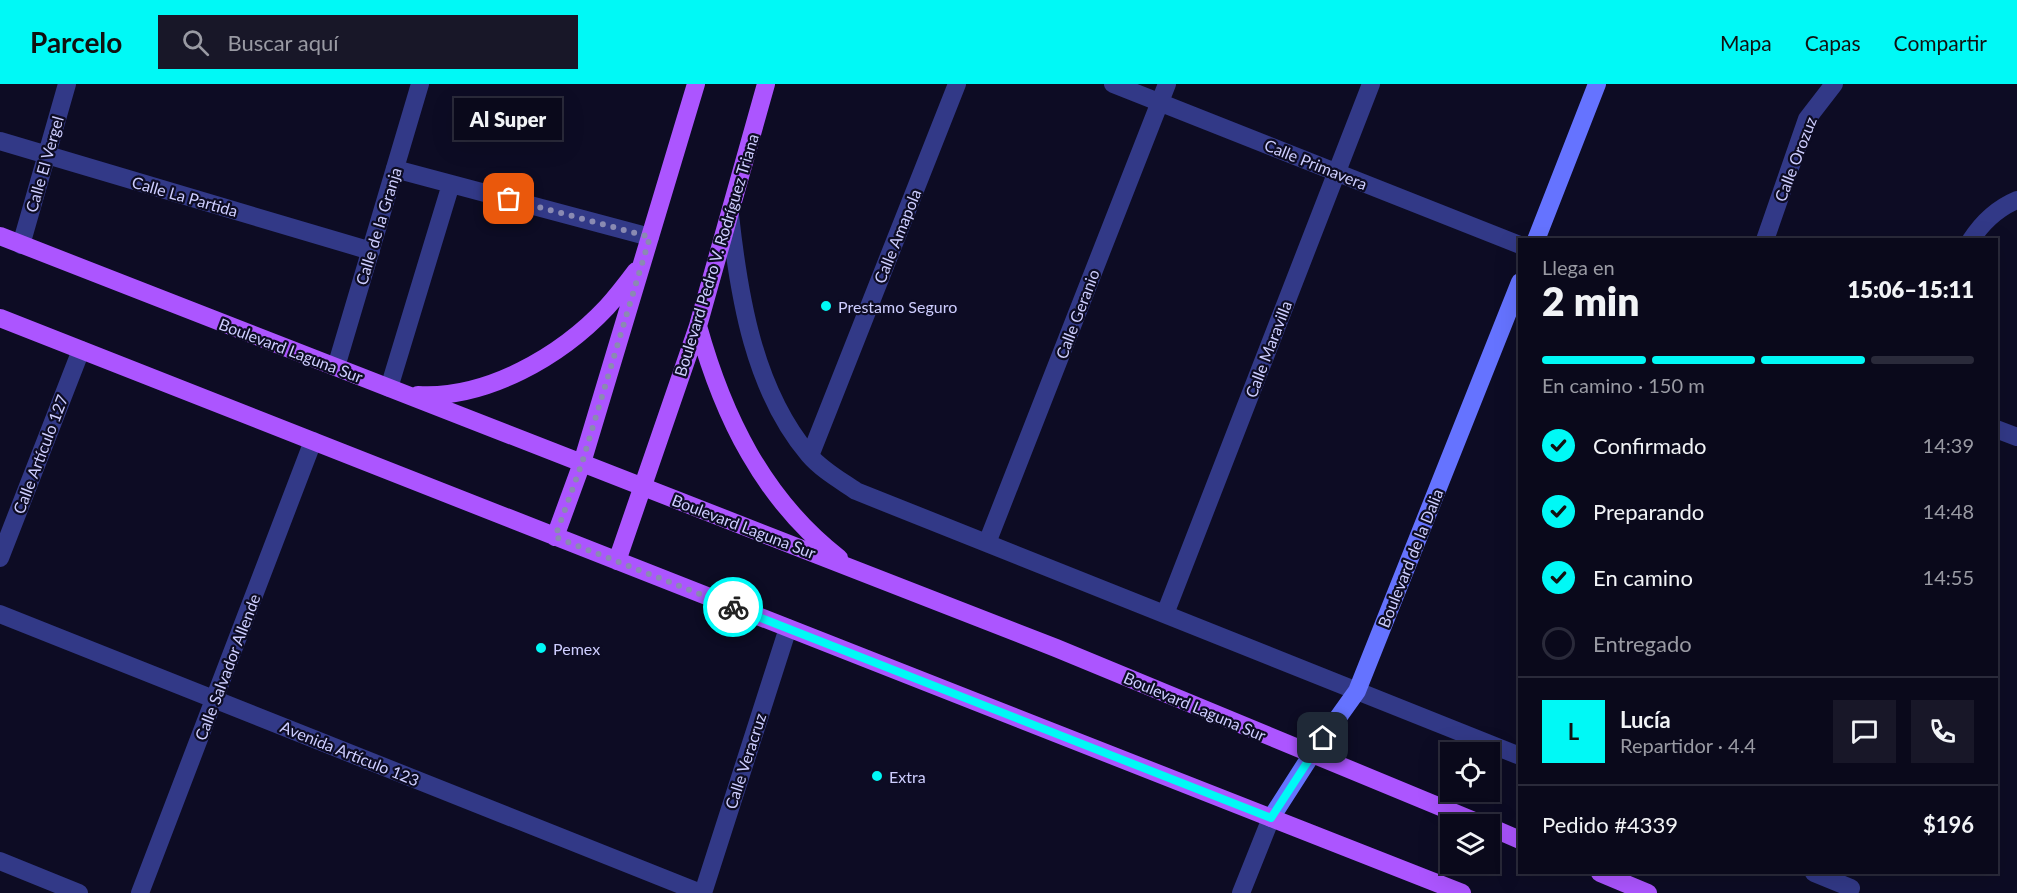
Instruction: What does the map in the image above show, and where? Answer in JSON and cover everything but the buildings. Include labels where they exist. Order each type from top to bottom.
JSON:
[{"type":"main road","points":[[555,537],[582,463],[696,84]]},
{"type":"main road","name":"Boulevard Pedro V. Rodríguez Triana","points":[[617,561],[698,326],[766,84]]},
{"type":"main road","name":"Boulevard Laguna Sur","points":[[0,236],[1056,648],[1457,814]]},
{"type":"main road","points":[[396,391],[436,396],[464,392],[518,373],[559,349],[598,315],[641,265]]},
{"type":"main road","points":[[0,318],[1462,893]]},
{"type":"main road","points":[[698,326],[724,406],[743,445],[767,482],[795,517],[826,548],[852,568]]},
{"type":"main road","points":[[1500,831],[1518,839]]},
{"type":"main road","points":[[1602,874],[1648,893]]},
{"type":"street","name":"Calle El Vergel","points":[[21,245],[67,84]]},
{"type":"street","name":"Calle de la Granja","points":[[336,367],[420,84]]},
{"type":"street","name":"Calle Amapola","points":[[810,456],[957,84]]},
{"type":"street","name":"Calle Primavera","points":[[1113,84],[1518,244]]},
{"type":"street","name":"Calle Geranio","points":[[987,543],[1167,84]]},
{"type":"street","name":"Calle Maravilla","points":[[1165,614],[1371,84]]},
{"type":"street","points":[[1537,238],[1597,84]]},
{"type":"street","name":"Calle Orozuz","points":[[1766,238],[1807,119],[1834,84]]},
{"type":"street","name":"Calle La Partida","points":[[0,141],[370,251]]},
{"type":"street","points":[[395,169],[650,237]]},
{"type":"street","points":[[396,391],[451,184]]},
{"type":"street","points":[[1972,238],[1978,229],[2005,205],[2017,200]]},
{"type":"street","points":[[729,214],[736,272],[746,315],[768,386],[787,424],[810,456],[829,473],[856,491],[1518,755]]},
{"type":"street","name":"Boulevard de la Dalia","points":[[1271,818],[1312,754],[1357,691],[1518,287]]},
{"type":"street","name":"Calle Artículo 127","points":[[0,558],[81,350]]},
{"type":"street","points":[[1998,430],[2017,437]]},
{"type":"street","name":"Calle Salvador Allende","points":[[140,893],[313,441]]},
{"type":"street","name":"Avenida Artículo 123","points":[[0,614],[702,893]]},
{"type":"street","name":"Calle Veracruz","points":[[702,893],[788,628]]},
{"type":"street","points":[[1241,893],[1271,818]]},
{"type":"street","points":[[0,861],[79,893]]},
{"type":"street","points":[[1816,874],[1851,888]]},
{"type":"way so far","points":[[509,199],[650,237],[582,463],[555,537],[733,607]]},
{"type":"place","name":"Al Super","points":[[509,199]]},
{"type":"place","name":"Prestamo Seguro","points":[[826,306]]},
{"type":"place","name":"Pemex","points":[[541,648]]},
{"type":"place","name":"Extra","points":[[877,776]]},
{"type":"route","points":[[733,607],[1271,818],[1323,738]]}]
